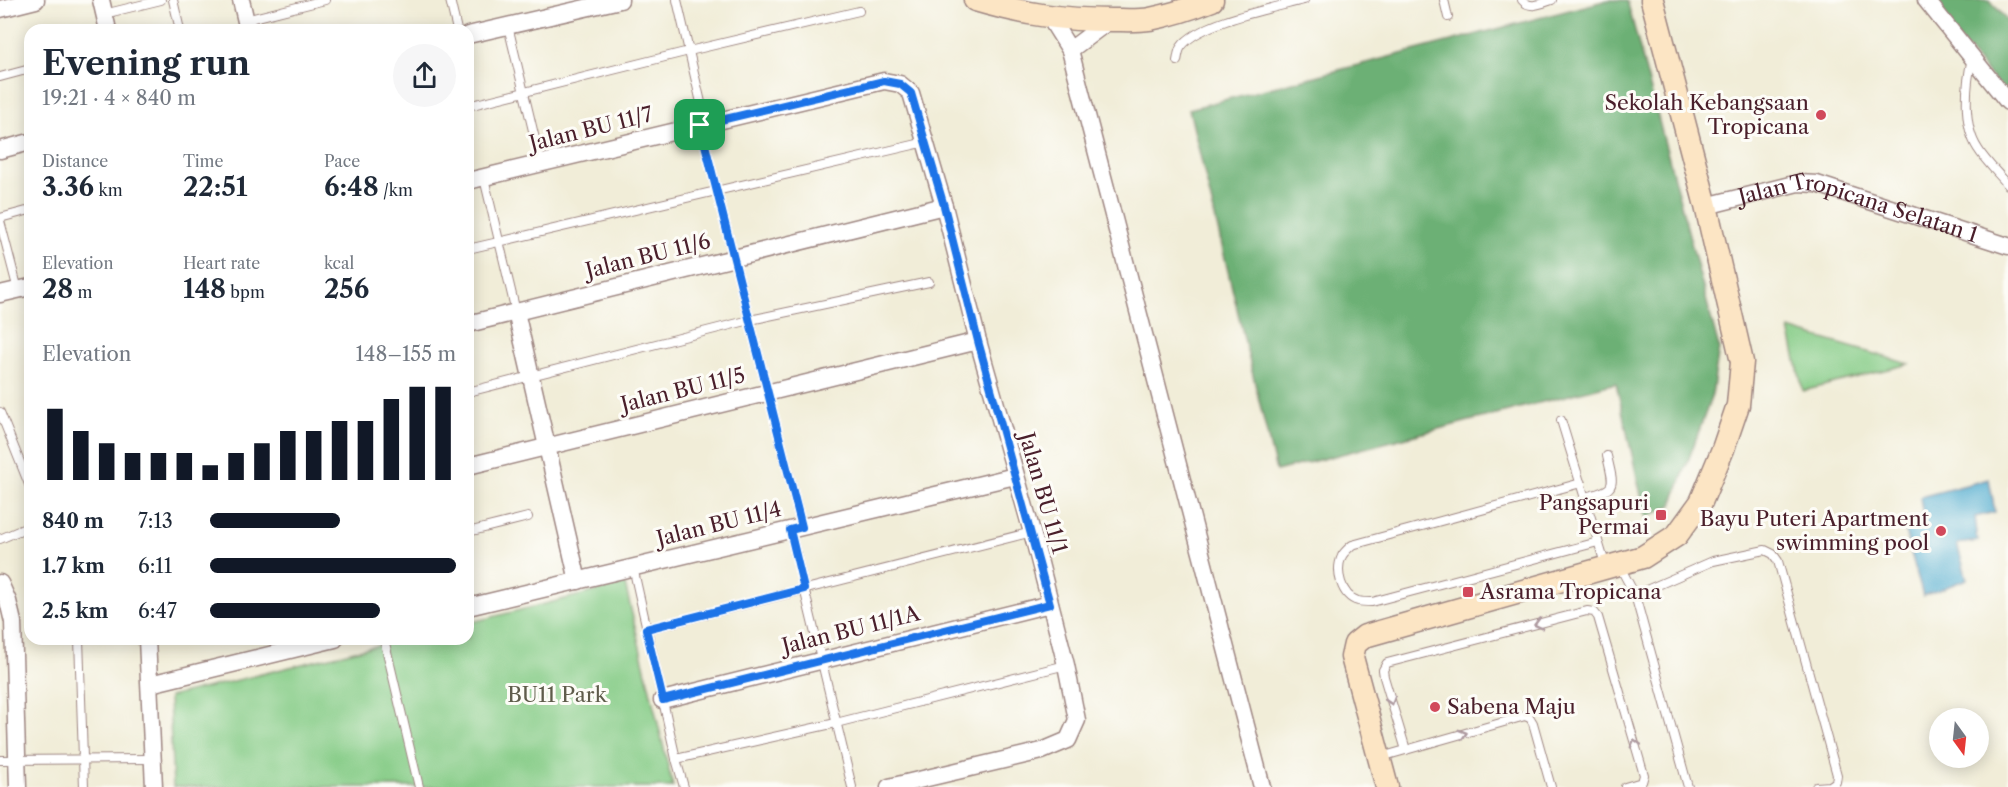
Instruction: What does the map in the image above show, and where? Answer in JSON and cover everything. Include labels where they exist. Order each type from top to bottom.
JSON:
[{"type":"street","points":[[0,9],[36,0]]},
{"type":"street","points":[[240,0],[247,24]]},
{"type":"street","points":[[474,34],[620,0]]},
{"type":"street","points":[[975,0],[1012,11],[1050,18],[1110,20],[1148,19],[1212,0]]},
{"type":"street","name":"Jalan Tropicana Selatan 1","points":[[1386,787],[1352,657],[1355,644],[1365,636],[1643,557],[1677,535],[1701,502],[1738,405],[1743,362],[1706,206],[1652,0]]},
{"type":"street","points":[[1926,0],[2008,102]]},
{"type":"street","points":[[1050,18],[1070,50],[1262,787]]},
{"type":"street","points":[[1070,50],[1110,20]]},
{"type":"street","name":"Jalan BU 11/7","points":[[476,180],[884,81],[900,84]]},
{"type":"street","name":"Jalan BU 11/1","points":[[889,787],[1042,751],[1068,740],[1077,720],[1066,665],[1032,532],[978,341],[944,206],[911,93],[900,84]]},
{"type":"street","points":[[0,150],[24,144]]},
{"type":"street","name":"Jalan Tropicana Selatan 1","points":[[1706,206],[1798,183],[1816,184],[2008,246]]},
{"type":"street","name":"Jalan BU 11/6","points":[[474,322],[944,206]]},
{"type":"street","points":[[0,294],[24,288]]},
{"type":"street","points":[[516,312],[578,581]]},
{"type":"street","name":"Jalan BU 11/5","points":[[474,465],[978,341]]},
{"type":"street","name":"Jalan BU 11/4","points":[[474,606],[1015,476]]},
{"type":"street","points":[[0,583],[8,601],[13,622],[8,760],[18,787]]},
{"type":"street","name":"Jalan BU 11/1A","points":[[663,700],[1050,604]]},
{"type":"street","points":[[147,645],[154,787]]},
{"type":"street","points":[[150,684],[309,645]]},
{"type":"lane","points":[[104,15],[161,0]]},
{"type":"lane","points":[[173,0],[179,24]]},
{"type":"lane","points":[[250,24],[325,0]]},
{"type":"lane","points":[[450,0],[456,24]]},
{"type":"lane","points":[[677,0],[716,191],[769,392],[796,528],[804,589],[852,787]]},
{"type":"lane","points":[[1177,61],[1180,48],[1193,36],[1236,18],[1304,0]]},
{"type":"lane","points":[[1444,0],[1448,17]]},
{"type":"lane","points":[[1522,0],[1525,4],[1533,6],[1552,0]]},
{"type":"lane","points":[[474,105],[859,11]]},
{"type":"lane","points":[[508,26],[541,164]]},
{"type":"lane","points":[[1972,57],[1966,83],[1970,130],[1977,149],[2008,185]]},
{"type":"lane","points":[[0,77],[24,71]]},
{"type":"lane","points":[[474,247],[926,142]]},
{"type":"lane","points":[[476,180],[499,241],[516,312]]},
{"type":"lane","points":[[24,212],[0,219],[24,288]]},
{"type":"lane","points":[[474,391],[750,320],[929,282]]},
{"type":"lane","points":[[0,412],[24,472]]},
{"type":"lane","points":[[1561,420],[1598,542],[1612,566],[1635,595],[1688,787]]},
{"type":"lane","points":[[1585,497],[1611,489],[1612,482],[1607,456]]},
{"type":"lane","points":[[1581,483],[1352,545],[1343,555],[1339,566],[1340,580],[1346,592],[1357,601],[1372,602],[1598,542]]},
{"type":"lane","points":[[474,530],[528,517]]},
{"type":"lane","points":[[0,539],[24,529]]},
{"type":"lane","points":[[646,629],[1032,532]]},
{"type":"lane","points":[[1635,595],[1713,561],[1765,550],[1773,554],[1778,561],[1837,775],[1836,782],[1830,786],[1816,787]]},
{"type":"lane","points":[[633,567],[684,787]]},
{"type":"lane","points":[[1406,750],[1384,677],[1383,670],[1388,663],[1587,611],[1594,612],[1598,617],[1644,775],[1642,782],[1625,787]]},
{"type":"lane","points":[[79,645],[84,787]]},
{"type":"lane","points":[[385,645],[419,787]]},
{"type":"lane","points":[[676,759],[836,723],[1066,665]]},
{"type":"lane","points":[[1379,757],[1525,716],[1533,723],[1551,787]]},
{"type":"lane","points":[[8,760],[153,759]]},
{"type":"green space","points":[[1608,0],[1627,0],[1719,348],[1712,395],[1672,505],[1646,518],[1616,383],[1276,471],[1189,109]]},
{"type":"green space","points":[[1925,0],[1990,0],[2008,22],[2008,97]]},
{"type":"green space","points":[[1789,329],[1909,364],[1803,391]]},
{"type":"green space","name":"BU11 Park","points":[[625,584],[673,787],[173,787],[169,697],[379,645],[474,645],[474,622]]},
{"type":"water","name":"Bayu Puteri Apartment swimming pool","points":[[1989,479],[1995,512],[1975,517],[1978,541],[1957,544],[1967,579],[1923,596],[1902,520],[1923,516],[1920,497]]},
{"type":"place","name":"Sekolah Kebangsaan Tropicana","points":[[1821,115]]},
{"type":"place","name":"Pangsapuri Permai","points":[[1661,515]]},
{"type":"place","name":"Bayu Puteri Apartment swimming pool","points":[[1941,531]]},
{"type":"place","name":"Asrama Tropicana","points":[[1468,592]]},
{"type":"place","name":"Sabena Maju","points":[[1435,707]]},
{"type":"route","points":[[884,81],[900,84],[911,93],[944,206],[978,341],[1050,604],[663,700],[646,629],[804,589],[790,530],[802,527],[700,125],[884,81]]}]
